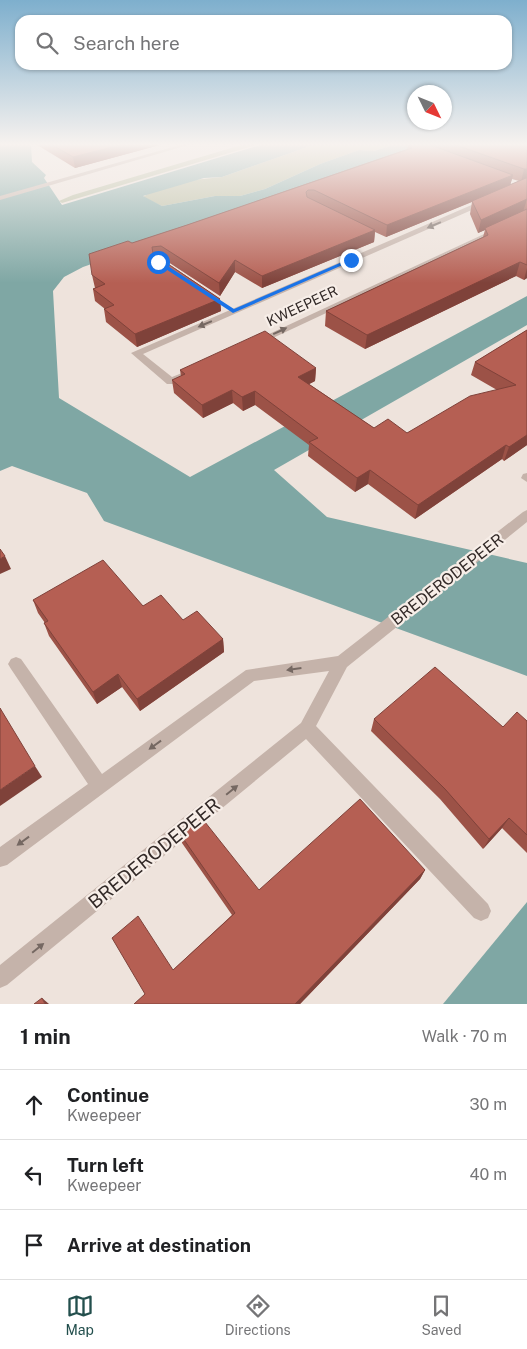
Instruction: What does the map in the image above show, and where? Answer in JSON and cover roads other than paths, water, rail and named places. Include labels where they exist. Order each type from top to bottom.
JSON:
[{"type":"street","points":[[0,198],[29,190]]},
{"type":"street","name":"KWEEPEER","points":[[198,369],[171,382],[136,353],[230,309],[385,242],[496,198]]},
{"type":"street","name":"KWEEPEER","points":[[252,344],[527,216]]},
{"type":"street","name":"BREDERODEPEER","points":[[0,978],[307,728],[342,662],[527,515]]},
{"type":"street","points":[[0,858],[251,676],[342,662]]},
{"type":"street","points":[[16,664],[99,785]]},
{"type":"street","points":[[307,728],[481,911]]},
{"type":"water","points":[[0,190],[52,190],[62,205],[112,190],[164,190],[143,196],[162,206],[215,196],[240,196],[262,190],[305,190],[83,267],[64,277],[53,291],[59,398],[190,477],[527,296],[527,325],[274,470],[327,517],[527,563],[527,676],[104,521],[87,493],[12,466],[0,471]]},
{"type":"water","points":[[527,902],[527,1004],[443,1004]]}]
